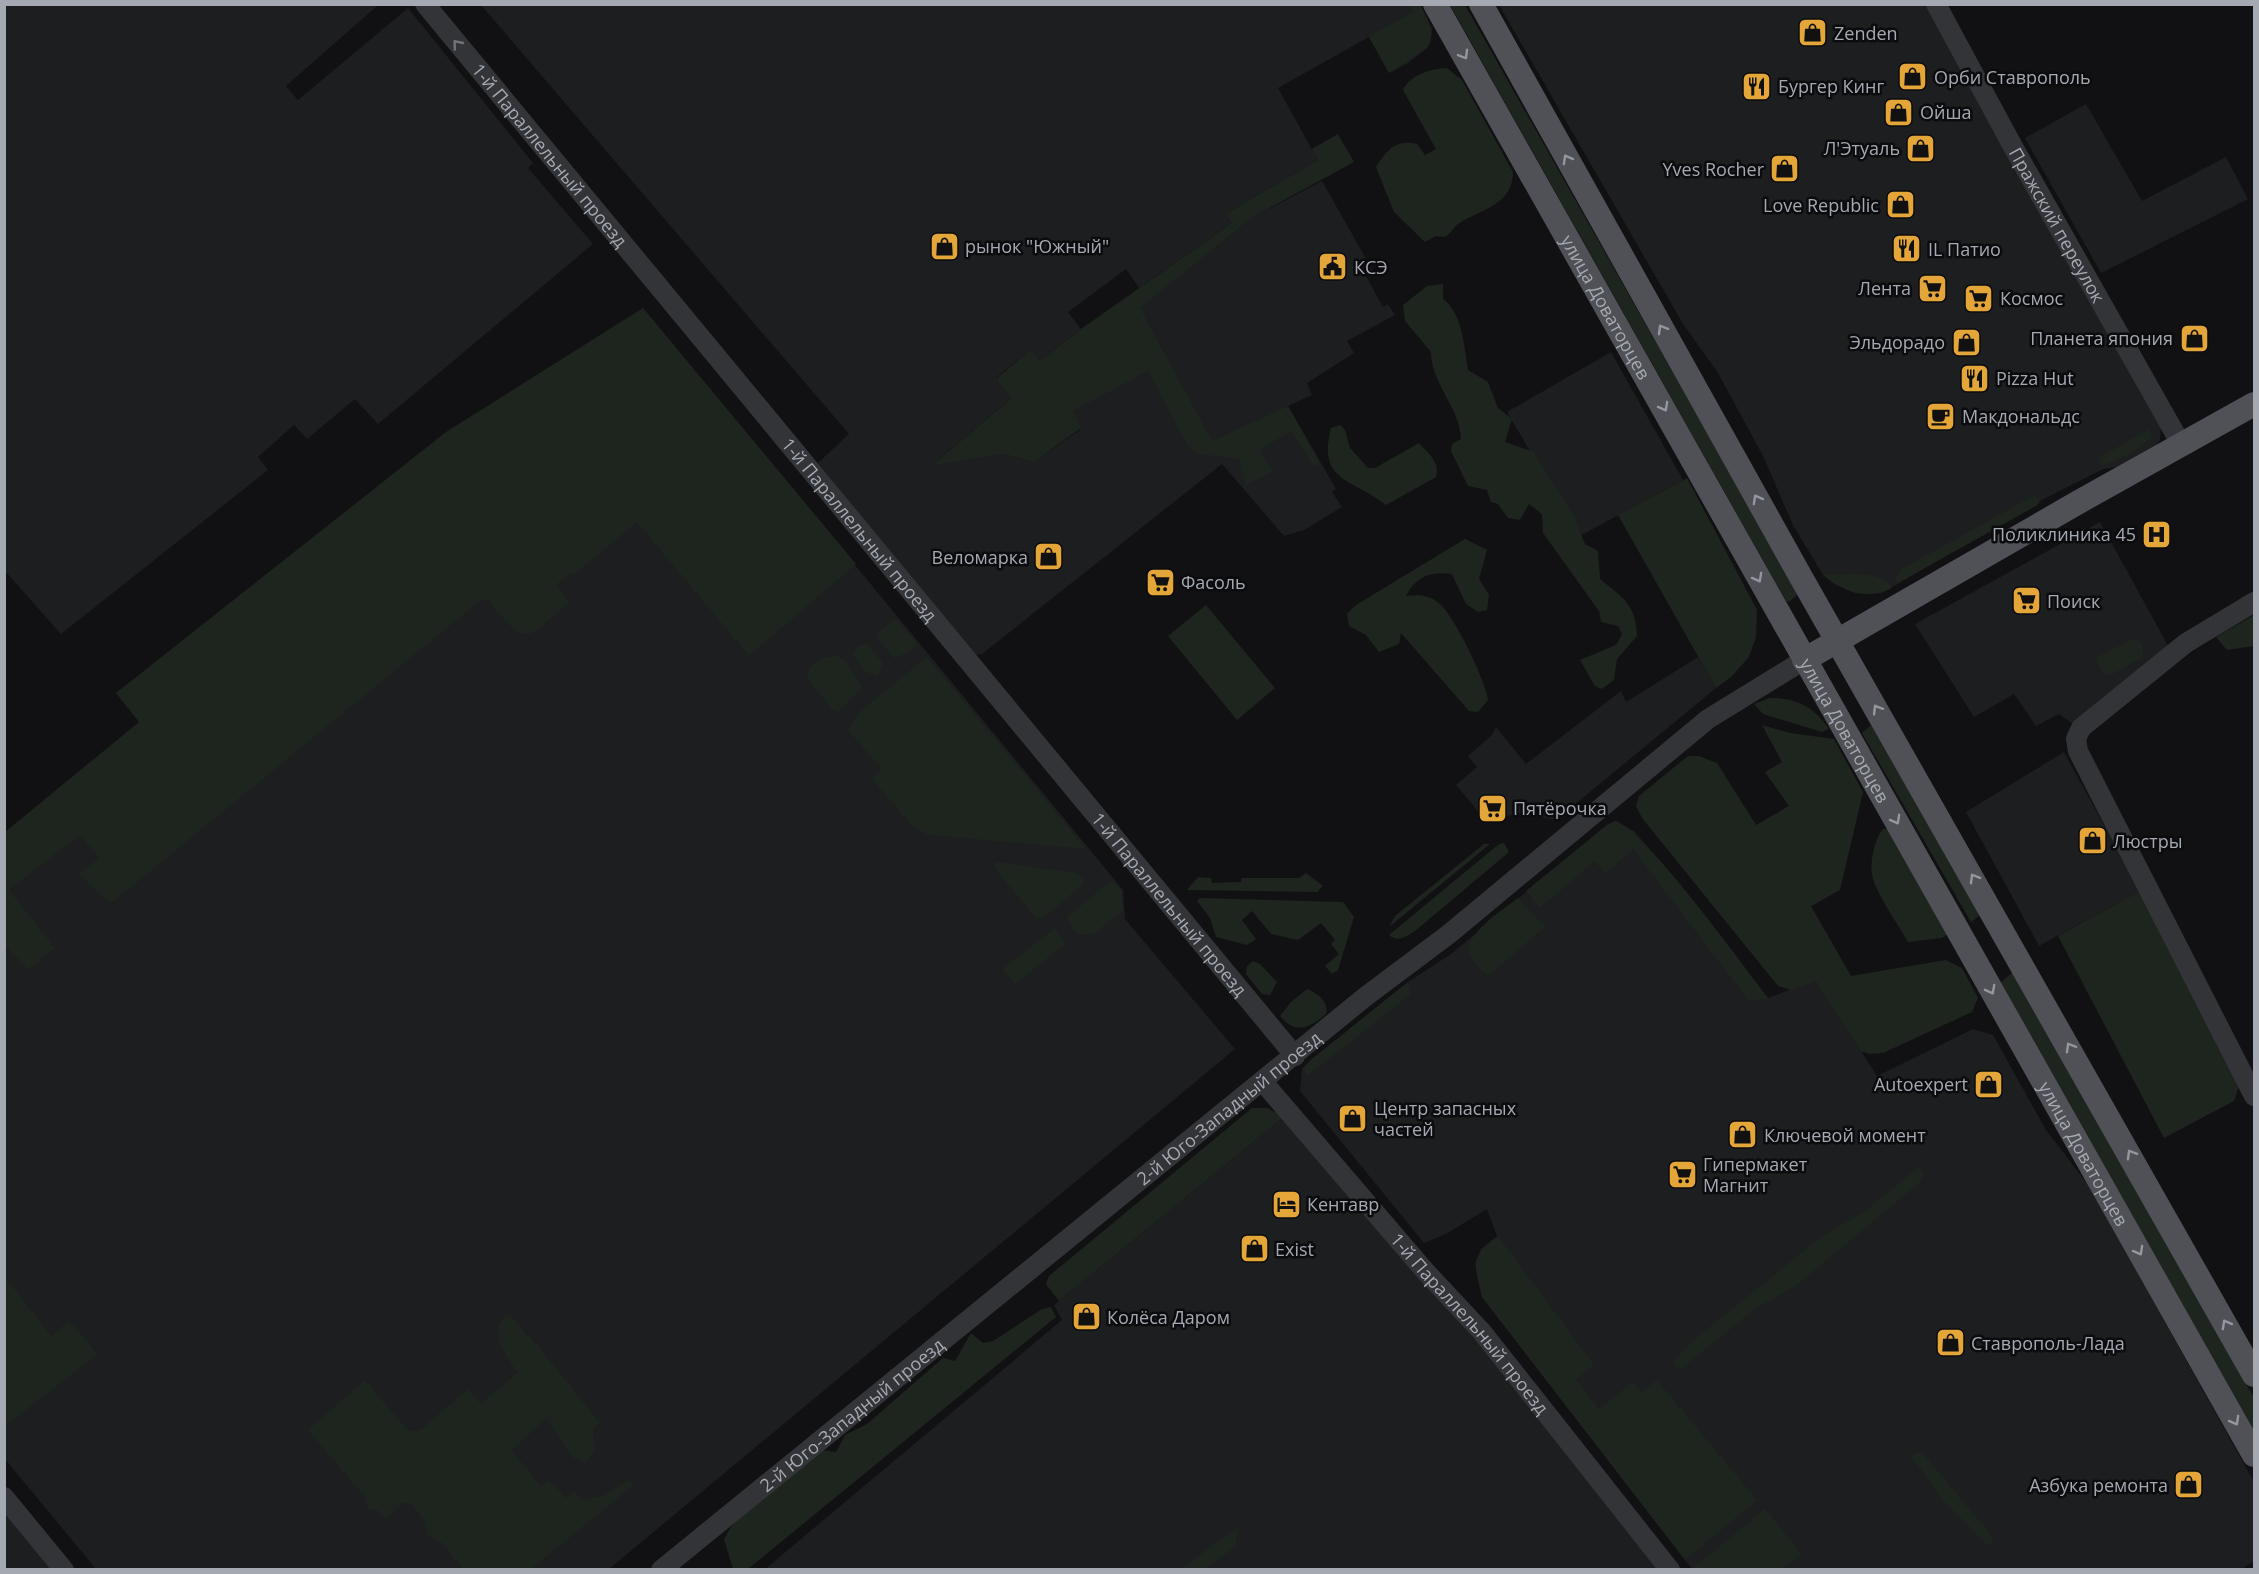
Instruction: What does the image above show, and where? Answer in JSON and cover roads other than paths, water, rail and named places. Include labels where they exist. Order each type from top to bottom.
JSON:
[{"type":"main road","name":"улица Доваторцев","points":[[1435,4],[2254,1455]]},
{"type":"main road","name":"улица Доваторцев","points":[[1481,4],[1838,641],[2254,1375]]},
{"type":"main road","points":[[1804,660],[2254,404]]},
{"type":"street","name":"1-й Параллельный проезд","points":[[425,4],[1295,1056]]},
{"type":"street","name":"Пражский переулок","points":[[1936,4],[2011,143],[2181,444]]},
{"type":"street","points":[[2254,602],[2176,650],[2081,728],[2076,739],[2078,751],[2254,1096]]},
{"type":"street","name":"2-й Юго-Западный проезд","points":[[662,1569],[1379,986],[1449,934],[1708,718],[1804,660]]},
{"type":"street","name":"1-й Параллельный проезд","points":[[1263,1082],[1425,1270],[1482,1332],[1670,1569]]},
{"type":"street","points":[[4,1497],[63,1569]]},
{"type":"place","name":"Zenden","points":[[1813,33]]},
{"type":"place","name":"Орби Ставрополь","points":[[1913,77]]},
{"type":"place","name":"Бургер Кинг","points":[[1757,86]]},
{"type":"place","name":"Ойша","points":[[1899,112]]},
{"type":"place","name":"Л'Этуаль","points":[[1921,148]]},
{"type":"place","name":"Yves Rocher","points":[[1785,169]]},
{"type":"place","name":"Love Republic","points":[[1900,205]]},
{"type":"place","name":"рынок \"Южный\"","points":[[944,246]]},
{"type":"place","name":"IL Патио","points":[[1907,249]]},
{"type":"place","name":"КСЭ","points":[[1333,267]]},
{"type":"place","name":"Лента","points":[[1932,288]]},
{"type":"place","name":"Космос","points":[[1979,298]]},
{"type":"place","name":"Планета япония","points":[[2194,338]]},
{"type":"place","name":"Эльдорадо","points":[[1966,342]]},
{"type":"place","name":"Pizza Hut","points":[[1975,378]]},
{"type":"place","name":"Макдональдс","points":[[1941,416]]},
{"type":"place","name":"Поликлиника 45","points":[[2157,534]]},
{"type":"place","name":"Веломарка","points":[[1049,557]]},
{"type":"place","name":"Фасоль","points":[[1160,582]]},
{"type":"place","name":"Поиск","points":[[2026,601]]},
{"type":"place","name":"Пятёрочка","points":[[1492,808]]},
{"type":"place","name":"Люстры","points":[[2092,841]]},
{"type":"place","name":"Autoexpert","points":[[1989,1084]]},
{"type":"place","name":"Центр запасных частей","points":[[1353,1118]]},
{"type":"place","name":"Ключевой момент","points":[[1743,1135]]},
{"type":"place","name":"Гипермакет Магнит","points":[[1682,1174]]},
{"type":"place","name":"Кентавр","points":[[1286,1204]]},
{"type":"place","name":"Exist","points":[[1254,1249]]},
{"type":"place","name":"Колёса Даром","points":[[1086,1317]]},
{"type":"place","name":"Ставрополь-Лада","points":[[1950,1343]]},
{"type":"place","name":"Азбука ремонта","points":[[2189,1485]]}]
